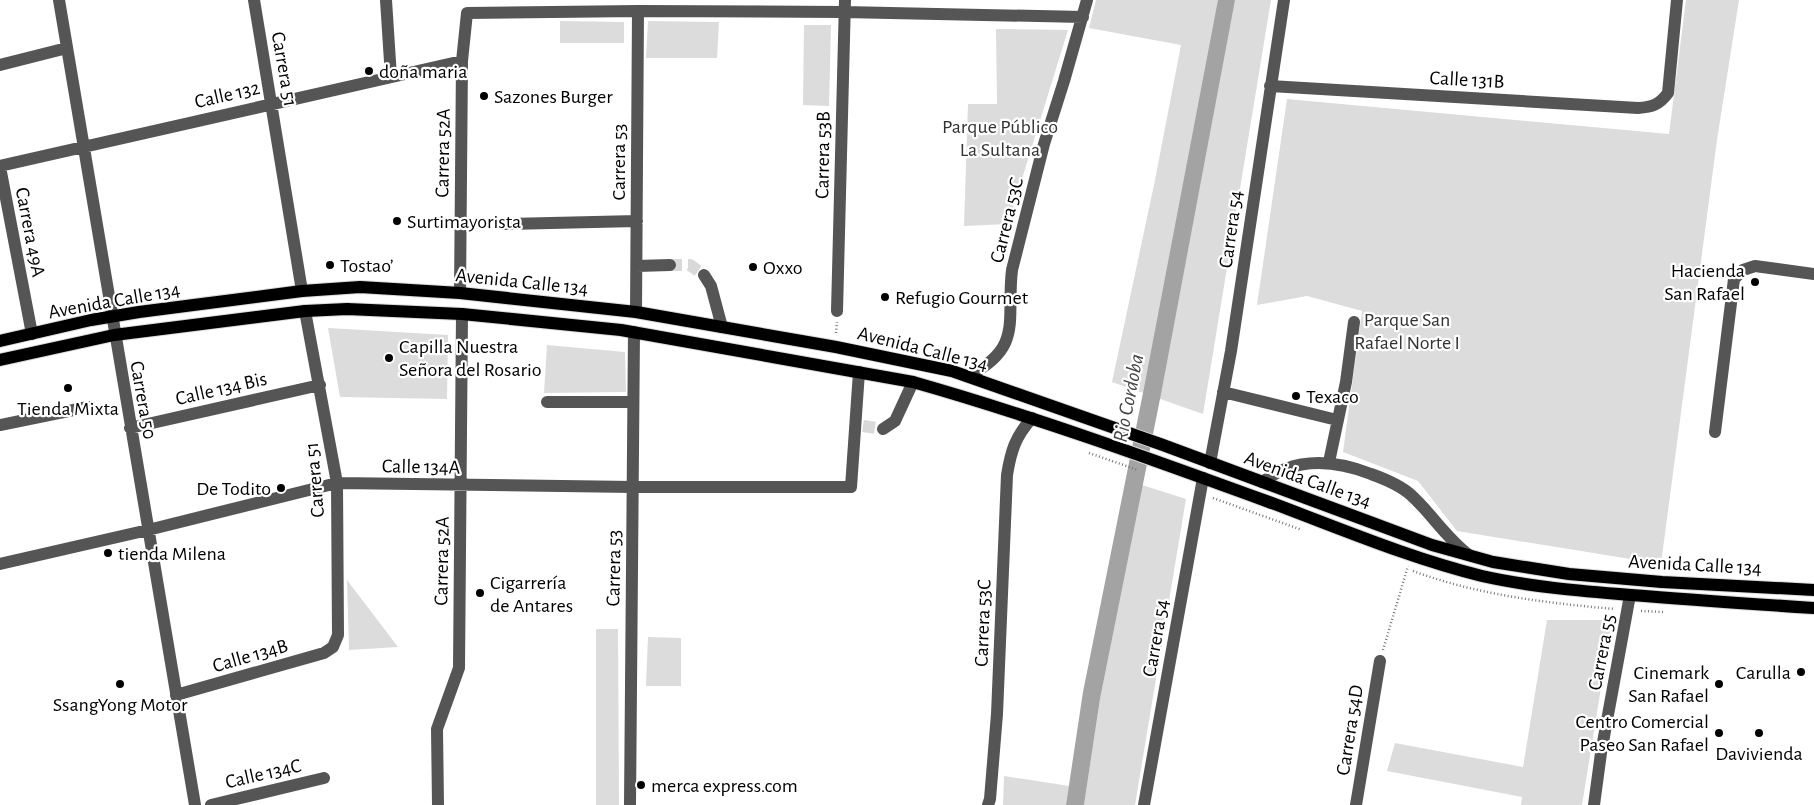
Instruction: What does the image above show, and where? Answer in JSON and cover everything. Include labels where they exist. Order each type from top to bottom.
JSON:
[{"type":"main road","name":"Avenida Calle 134","points":[[0,342],[111,316],[302,292],[360,287],[460,293],[636,312],[836,346],[968,376],[1210,462],[1432,545],[1493,562],[1568,574],[1662,582],[1814,590]]},
{"type":"main road","name":"Avenida Calle 134","points":[[0,360],[114,335],[305,311],[347,309],[462,314],[634,332],[913,382],[1032,418],[1412,555],[1454,568],[1519,584],[1630,595],[1814,608]]},
{"type":"street","name":"Carrera 50","points":[[59,0],[114,335],[195,805]]},
{"type":"street","name":"Carrera 51","points":[[254,0],[302,292]]},
{"type":"street","points":[[386,0],[391,77]]},
{"type":"street","name":"Carrera 53C","points":[[968,376],[983,369],[994,360],[1004,346],[1011,325],[1012,270],[1044,144],[1083,17],[1086,0]]},
{"type":"street","name":"Carrera 54","points":[[1210,462],[1233,342],[1284,0]]},
{"type":"street","name":"Calle 131B","points":[[1270,86],[1638,108],[1650,107],[1661,102],[1668,93],[1677,0]]},
{"type":"street","points":[[638,11],[676,6],[845,6],[1083,17]]},
{"type":"street","name":"Carrera 53B","points":[[837,311],[845,6]]},
{"type":"street","name":"Carrera 52A","points":[[460,293],[462,61],[467,13],[638,11]]},
{"type":"street","name":"Carrera 53","points":[[636,312],[638,11]]},
{"type":"street","points":[[0,65],[67,48]]},
{"type":"street","name":"Calle 132","points":[[0,166],[462,61]]},
{"type":"street","name":"Carrera 49A","points":[[0,166],[32,334]]},
{"type":"street","points":[[503,224],[637,221]]},
{"type":"street","points":[[636,266],[670,265]]},
{"type":"street","points":[[1715,432],[1734,279],[1743,270],[1755,266],[1814,274]]},
{"type":"street","points":[[704,275],[711,286],[722,327]]},
{"type":"street","name":"Carrera 51","points":[[305,311],[337,483],[338,635],[333,647]]},
{"type":"street","name":"Carrera 52A","points":[[438,805],[437,729],[459,668],[462,314]]},
{"type":"street","points":[[1329,462],[1346,382],[1354,322]]},
{"type":"street","name":"Carrera 53","points":[[630,805],[634,332]]},
{"type":"street","name":"Calle 134A","points":[[0,564],[148,530],[337,483],[633,488],[850,487],[859,424],[859,372]]},
{"type":"street","points":[[883,430],[895,421],[913,382]]},
{"type":"street","name":"Calle 134 Bis","points":[[130,428],[320,386]]},
{"type":"street","points":[[1223,392],[1338,420]]},
{"type":"street","points":[[546,402],[633,402]]},
{"type":"street","points":[[0,425],[88,407]]},
{"type":"street","name":"Carrera 53C","points":[[988,805],[997,714],[1007,476],[1011,449],[1023,428],[1032,418]]},
{"type":"street","points":[[1262,482],[1284,469],[1306,463],[1329,462],[1355,468],[1387,480],[1409,493],[1427,510],[1455,544],[1472,557]]},
{"type":"street","name":"Carrera 54","points":[[1144,805],[1202,478]]},
{"type":"street","name":"Carrera 55","points":[[1594,805],[1601,753],[1630,595]]},
{"type":"street","name":"Calle 134B","points":[[176,695],[324,653],[333,647]]},
{"type":"street","name":"Carrera 54D","points":[[1356,805],[1380,660]]},
{"type":"street","name":"Calle 134C","points":[[211,805],[324,778]]},
{"type":"path","points":[[1088,453],[1140,471]]},
{"type":"path","points":[[1380,660],[1412,555]]},
{"type":"green space","points":[[1096,0],[1271,0],[1203,414],[1112,382],[1155,180],[1181,45],[1089,28]]},
{"type":"green space","name":"Parque San Rafael Norte I","points":[[1686,0],[1739,0],[1717,140],[1661,564],[1457,531],[1418,481],[1343,452],[1362,311],[1307,296],[1257,305],[1287,99],[1669,134]]},
{"type":"green space","points":[[560,21],[624,22],[624,43],[560,43]]},
{"type":"green space","points":[[648,21],[719,22],[717,58],[646,58]]},
{"type":"green space","points":[[804,25],[831,25],[829,106],[803,105]]},
{"type":"green space","name":"Parque Público La Sultana","points":[[996,29],[1068,30],[1008,224],[964,226],[968,104],[997,104]]},
{"type":"green space","points":[[328,328],[448,335],[447,399],[340,397]]},
{"type":"green space","points":[[547,345],[625,352],[626,392],[544,393]]},
{"type":"green space","points":[[1142,485],[1186,499],[1135,805],[1084,805],[1100,699]]},
{"type":"green space","points":[[347,580],[398,647],[349,650]]},
{"type":"green space","points":[[1547,620],[1612,620],[1582,805],[1521,805],[1522,797],[1387,771],[1395,743],[1523,767]]},
{"type":"green space","points":[[596,629],[618,629],[619,805],[596,805]]},
{"type":"green space","points":[[648,637],[681,638],[681,686],[646,686]]},
{"type":"green space","points":[[1004,776],[1069,786],[1066,805],[1003,805]]},
{"type":"shaded area","points":[[1218,0],[1235,0],[1161,394],[1100,699],[1084,805],[1066,805],[1083,692],[1144,388]]},
{"type":"tunnel","points":[[670,265],[690,265],[704,275]]},
{"type":"tunnel","points":[[863,426],[883,429]]},
{"type":"place","name":"doña maria","points":[[369,71]]},
{"type":"place","name":"Sazones Burger","points":[[484,96]]},
{"type":"place","name":"Surtimayorista","points":[[397,221]]},
{"type":"place","name":"Tostao’","points":[[330,265]]},
{"type":"place","name":"Oxxo","points":[[753,267]]},
{"type":"place","name":"Hacienda San Rafael","points":[[1755,282]]},
{"type":"place","name":"Refugio Gourmet","points":[[885,297]]},
{"type":"place","name":"Capilla Nuestra Señora del Rosario","points":[[389,358]]},
{"type":"place","name":"Tienda Mixta","points":[[68,388]]},
{"type":"place","name":"Texaco","points":[[1296,396]]},
{"type":"place","name":"De Todito","points":[[281,488]]},
{"type":"place","name":"tienda Milena","points":[[108,553]]},
{"type":"place","name":"Cigarrería de Antares","points":[[480,593]]},
{"type":"place","name":"Carulla","points":[[1801,672]]},
{"type":"place","name":"SsangYong Motor","points":[[120,684]]},
{"type":"place","name":"Cinemark San Rafael","points":[[1719,684]]},
{"type":"place","name":"Centro Comercial Paseo San Rafael","points":[[1719,733]]},
{"type":"place","name":"Davivienda","points":[[1759,733]]},
{"type":"place","name":"merca express.com","points":[[641,785]]},
{"type":"water label","name":"Rio Cordoba","points":[[1128,398]]}]
